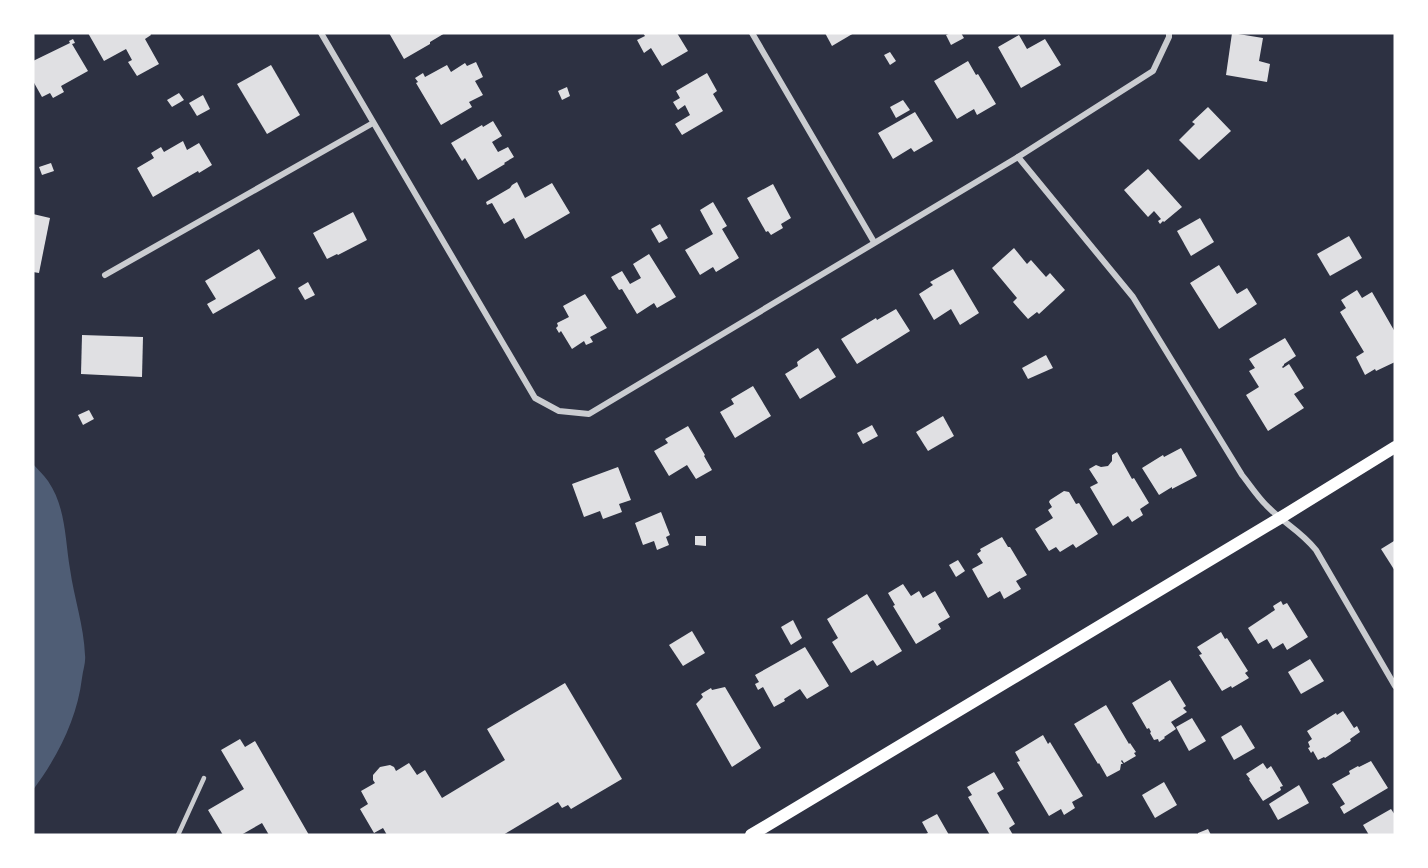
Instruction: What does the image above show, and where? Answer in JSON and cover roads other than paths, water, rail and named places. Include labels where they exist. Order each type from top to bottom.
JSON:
[{"type":"main road","points":[[751,835],[1395,447]]},
{"type":"street","points":[[321,33],[535,398],[559,411],[589,414],[1017,157],[1153,71],[1169,33]]},
{"type":"street","points":[[752,33],[874,242]]},
{"type":"street","points":[[105,275],[373,123]]},
{"type":"street","points":[[1017,157],[1133,297],[1242,475],[1266,505],[1295,528],[1316,550],[1395,686]]},
{"type":"lane","points":[[178,835],[204,778]]},
{"type":"water","points":[[33,464],[54,491],[62,513],[83,633],[85,658],[76,708],[71,722],[58,750],[33,790]]}]
